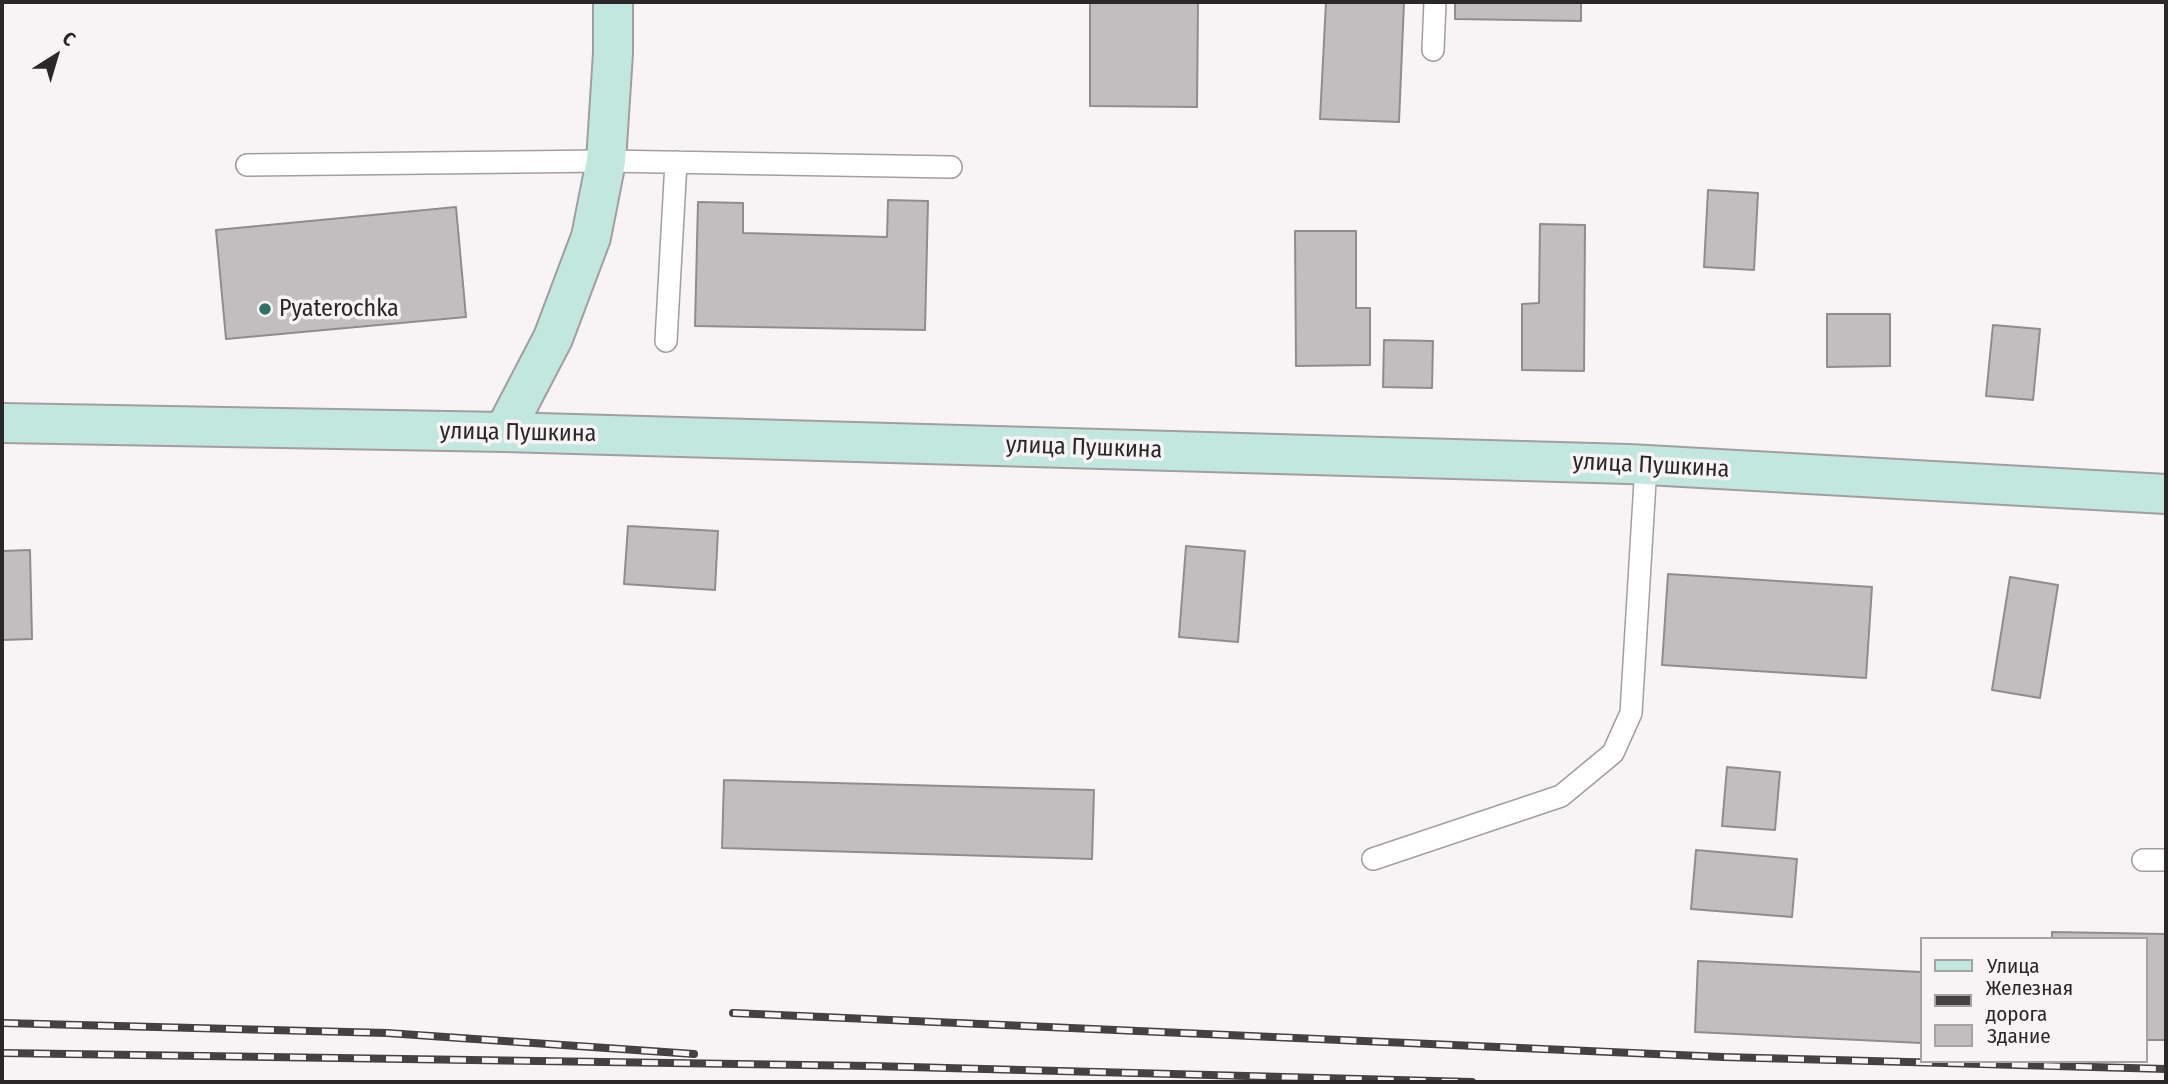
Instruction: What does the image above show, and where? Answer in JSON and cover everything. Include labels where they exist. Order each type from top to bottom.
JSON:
[{"type":"main road","points":[[504,432],[553,338],[591,237],[606,161],[613,52],[612,2]]},
{"type":"main road","name":"улица Пушкина","points":[[2,423],[504,432],[1646,465],[2166,494]]},
{"type":"lane","points":[[1433,50],[1434,2]]},
{"type":"lane","points":[[247,165],[606,161],[951,167]]},
{"type":"lane","points":[[666,341],[676,162]]},
{"type":"lane","points":[[1373,859],[1561,796],[1613,753],[1630,713],[1646,465]]},
{"type":"lane","points":[[2143,860],[2166,860]]},
{"type":"building","points":[[1090,2],[1198,2],[1197,107],[1090,106]]},
{"type":"building","points":[[1326,2],[1404,2],[1399,122],[1320,119]]},
{"type":"building","points":[[1455,2],[1581,2],[1581,21],[1455,19]]},
{"type":"building","points":[[1708,190],[1758,193],[1754,270],[1704,267]]},
{"type":"building","points":[[888,200],[928,201],[925,330],[695,326],[698,202],[743,203],[743,233],[887,237]]},
{"type":"building","points":[[456,207],[466,317],[226,339],[216,230]]},
{"type":"building","points":[[1540,224],[1585,225],[1584,371],[1522,370],[1522,304],[1539,303]]},
{"type":"building","points":[[1295,231],[1356,231],[1356,308],[1370,308],[1370,365],[1296,366]]},
{"type":"building","points":[[1827,314],[1890,314],[1890,366],[1827,367]]},
{"type":"building","points":[[1993,325],[2040,329],[2033,400],[1986,396]]},
{"type":"building","points":[[1384,340],[1433,341],[1432,388],[1383,387]]},
{"type":"building","points":[[628,526],[718,531],[715,590],[624,584]]},
{"type":"building","points":[[1186,546],[1245,551],[1238,642],[1179,637]]},
{"type":"building","points":[[30,550],[32,639],[2,640],[2,551]]},
{"type":"building","points":[[1668,574],[1872,587],[1866,678],[1662,665]]},
{"type":"building","points":[[2010,577],[2058,585],[2040,698],[1992,690]]},
{"type":"building","points":[[1727,767],[1780,772],[1775,830],[1722,826]]},
{"type":"building","points":[[724,780],[1094,790],[1092,859],[722,848]]},
{"type":"building","points":[[1696,850],[1797,859],[1792,917],[1691,909]]},
{"type":"building","points":[[2052,932],[2166,934],[2166,1040],[2147,1040],[2147,937],[2052,937]]},
{"type":"building","points":[[1698,961],[1920,972],[1920,1043],[1695,1032]]},
{"type":"railway","points":[[733,1013],[1723,1057],[1920,1062]]},
{"type":"railway","points":[[2,1023],[387,1033],[694,1054]]},
{"type":"railway","points":[[2,1053],[872,1066],[1472,1082]]},
{"type":"railway","points":[[1944,1063],[2166,1069]]},
{"type":"place","name":"Pyaterochka","points":[[265,309]]}]
